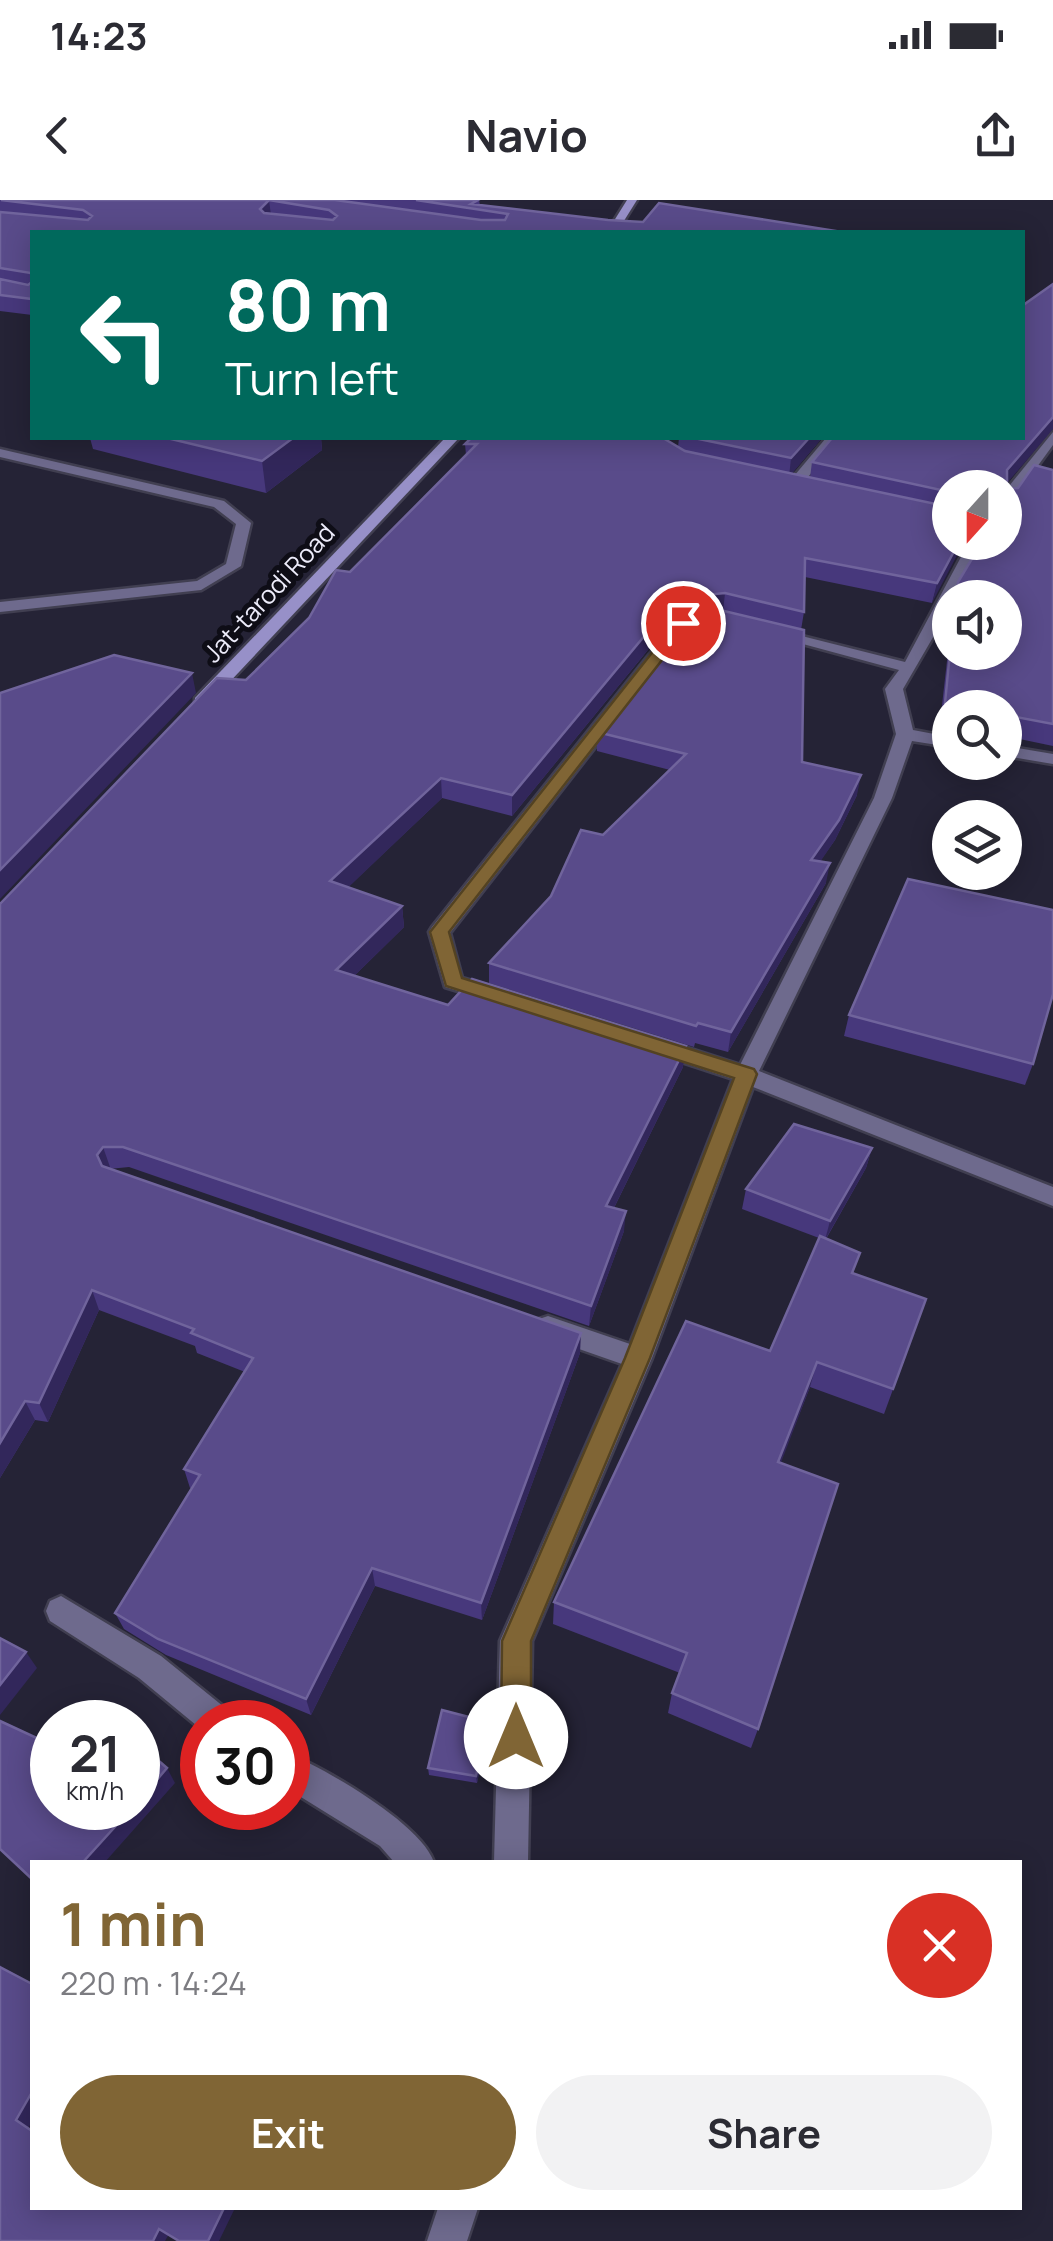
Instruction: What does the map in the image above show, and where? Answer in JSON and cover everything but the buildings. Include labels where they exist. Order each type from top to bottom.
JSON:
[{"type":"street","points":[[613,230],[632,200]]},
{"type":"street","points":[[1022,478],[1053,436]]},
{"type":"street","name":"Jat-tarodi Road","points":[[186,717],[450,440]]},
{"type":"street","points":[[794,485],[831,440]]},
{"type":"street","points":[[0,453],[219,504],[244,522],[232,566],[201,585],[0,607]]},
{"type":"street","points":[[776,481],[814,489]]},
{"type":"street","points":[[511,1860],[516,1641],[638,1358],[746,1074],[883,798],[905,734],[894,689],[910,668],[967,560]]},
{"type":"street","points":[[526,1005],[453,982],[439,932],[683,623],[722,622],[910,668]]},
{"type":"street","points":[[905,734],[932,739]]},
{"type":"street","points":[[1022,754],[1053,759]]},
{"type":"street","points":[[636,1040],[746,1074],[1053,1197]]},
{"type":"street","points":[[527,1320],[638,1358]]},
{"type":"street","points":[[60,1612],[150,1667],[191,1700]]},
{"type":"street","points":[[310,1784],[392,1834],[415,1860]]},
{"type":"street","points":[[447,2241],[457,2210]]},
{"type":"route","points":[[516,1737],[516,1641],[638,1358],[746,1074],[453,982],[439,932],[683,623]]}]
